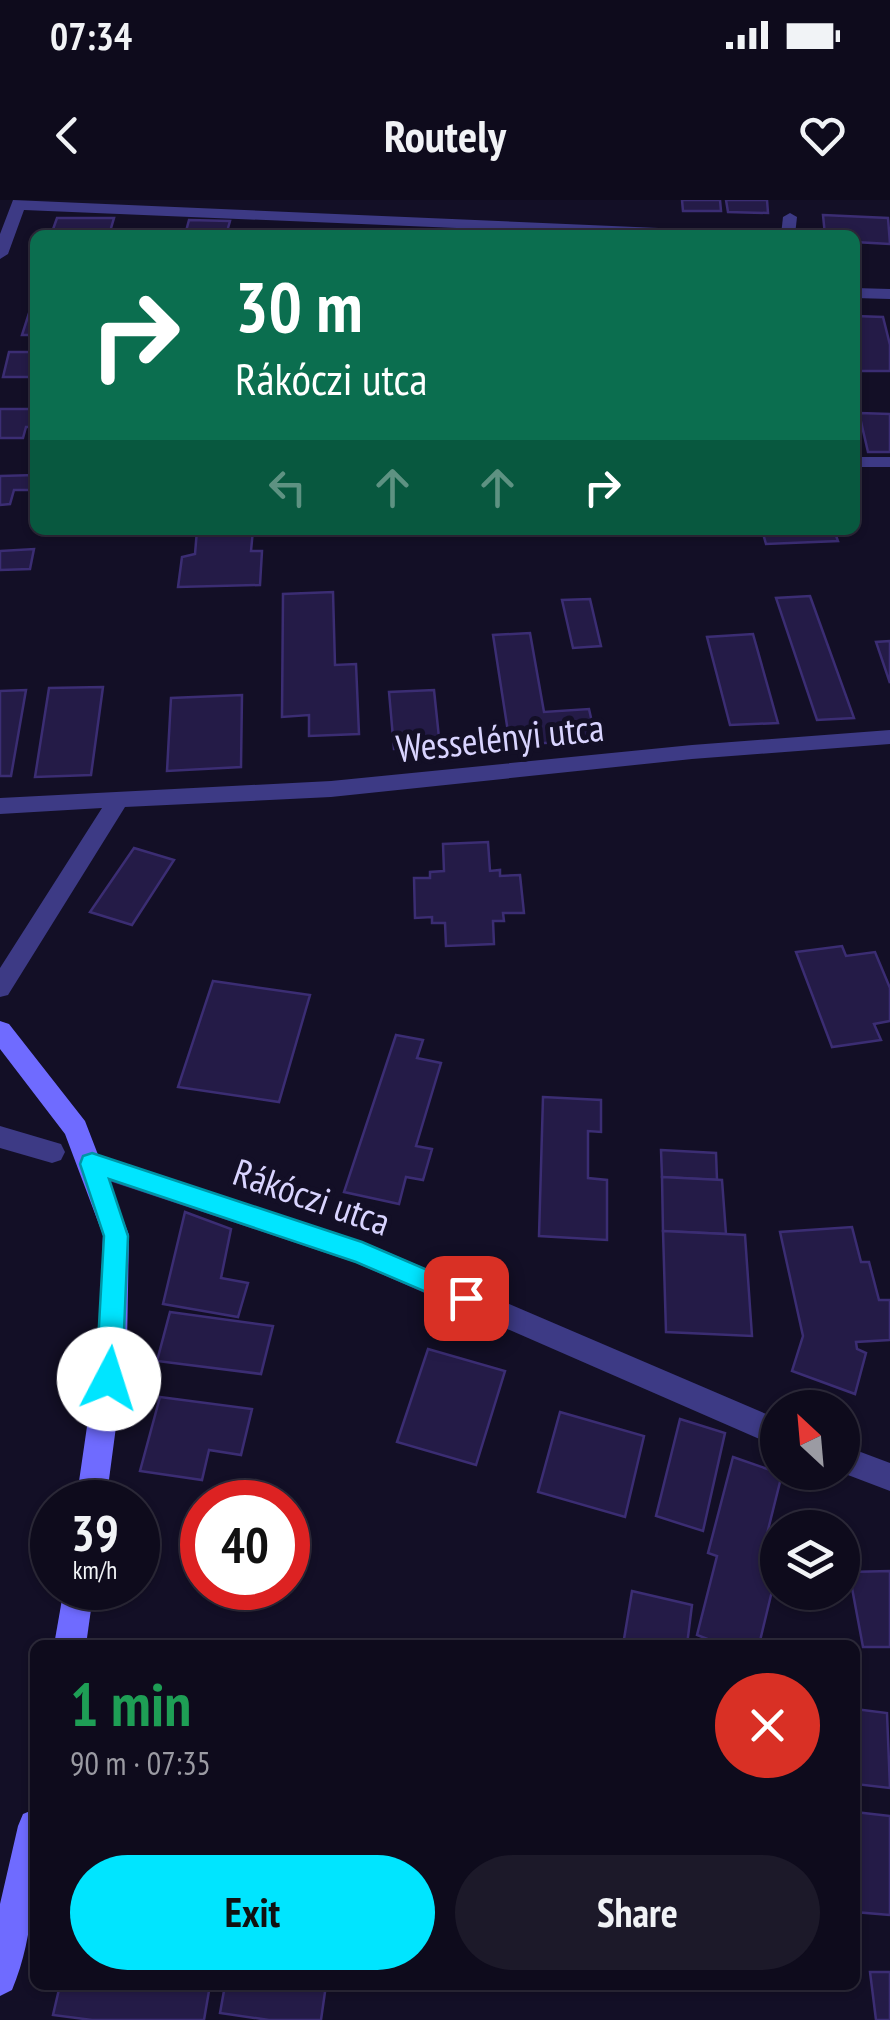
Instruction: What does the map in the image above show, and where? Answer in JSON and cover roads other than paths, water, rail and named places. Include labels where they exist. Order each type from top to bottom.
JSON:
[{"type":"street","points":[[0,254],[19,203],[617,230]]},
{"type":"street","points":[[789,230],[790,217]]},
{"type":"street","points":[[860,293],[890,294]]},
{"type":"street","points":[[860,462],[890,462]]},
{"type":"street","name":"Wesselényi utca","points":[[0,806],[331,789],[692,752],[890,738]]},
{"type":"street","points":[[0,988],[117,802]]},
{"type":"street","points":[[0,1032],[76,1129],[116,1236],[113,1344],[95,1480]]},
{"type":"street","points":[[0,1137],[52,1152]]},
{"type":"street","name":"Rákóczi utca","points":[[92,1164],[362,1253],[760,1425]]},
{"type":"street","points":[[860,1466],[890,1477]]},
{"type":"street","points":[[71,1640],[76,1610]]},
{"type":"street","points":[[0,1978],[30,1848]]}]
